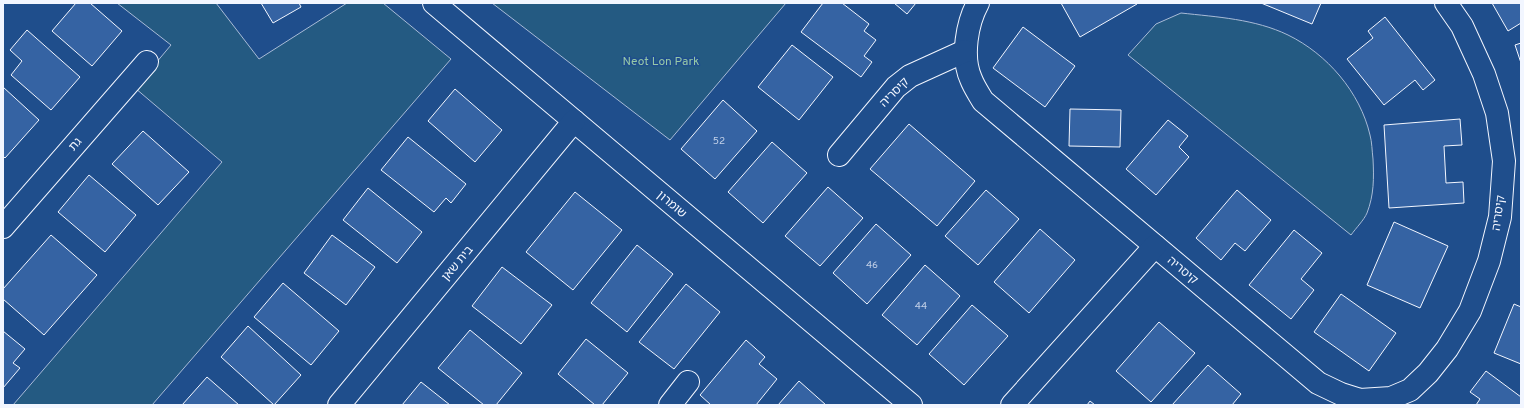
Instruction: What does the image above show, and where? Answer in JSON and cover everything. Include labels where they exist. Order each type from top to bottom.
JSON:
[{"type":"street","name":"שומרון","points":[[434,3],[911,405]]},
{"type":"street","name":"קיסריה","points":[[978,3],[969,28],[965,51],[970,78],[983,101],[1318,383],[1341,394],[1360,400],[1390,402],[1410,390],[1428,373],[1447,349],[1470,311],[1489,261],[1500,217],[1504,161],[1497,113],[1484,74],[1462,26],[1446,3]]},
{"type":"street","name":"קיסריה","points":[[839,155],[896,87],[910,76],[965,51]]},
{"type":"street","name":"גת","points":[[3,227],[147,62]]},
{"type":"street","name":"בית שאן","points":[[339,405],[574,122]]},
{"type":"street","points":[[1012,405],[1155,246]]},
{"type":"street","points":[[670,405],[688,382]]},
{"type":"green space","points":[[117,3],[216,3],[259,59],[347,3],[383,3],[451,59],[152,405],[13,405],[222,162],[135,88],[171,45]]},
{"type":"green space","name":"Neot Lon Park","points":[[492,3],[786,3],[670,140]]},
{"type":"green space","points":[[1181,13],[1249,22],[1262,25],[1288,35],[1316,53],[1340,76],[1350,89],[1365,119],[1371,138],[1373,159],[1373,186],[1371,200],[1367,213],[1351,235],[1128,55],[1156,24]]},
{"type":"building","points":[[76,3],[90,3],[122,31],[92,66],[52,31]]},
{"type":"building","points":[[261,3],[299,3],[301,7],[273,23]]},
{"type":"building","points":[[823,3],[842,3],[869,24],[864,31],[876,40],[864,56],[872,62],[861,77],[801,32]]},
{"type":"building","points":[[894,3],[916,3],[907,14]]},
{"type":"building","points":[[1061,3],[1137,3],[1137,4],[1080,37]]},
{"type":"building","points":[[1261,3],[1321,3],[1312,24]]},
{"type":"building","points":[[1492,3],[1521,3],[1521,23],[1508,31]]},
{"type":"building","points":[[1385,17],[1435,80],[1423,90],[1415,80],[1384,105],[1347,59],[1373,38],[1368,31]]},
{"type":"building","points":[[1023,27],[1075,66],[1045,107],[993,68]]},
{"type":"building","points":[[27,30],[80,77],[51,110],[11,75],[22,61],[10,50]]},
{"type":"building","points":[[1521,43],[1521,63],[1515,45]]},
{"type":"building","points":[[792,45],[833,77],[799,120],[758,87]]},
{"type":"building","points":[[3,87],[39,120],[5,158],[3,156]]},
{"type":"building","points":[[455,89],[502,130],[475,162],[428,121]]},
{"type":"building","points":[[723,100],[757,131],[715,179],[681,149]]},
{"type":"building","points":[[1070,109],[1121,110],[1120,147],[1069,146]]},
{"type":"building","points":[[1460,119],[1462,145],[1444,146],[1446,183],[1463,182],[1464,203],[1389,208],[1384,125]]},
{"type":"building","points":[[1168,120],[1188,136],[1179,147],[1189,157],[1156,195],[1126,169]]},
{"type":"building","points":[[909,124],[975,181],[937,226],[870,169]]},
{"type":"building","points":[[143,131],[189,172],[158,205],[112,164]]},
{"type":"building","points":[[408,137],[466,184],[451,203],[446,198],[434,212],[381,170]]},
{"type":"building","points":[[772,142],[807,173],[763,223],[728,192]]},
{"type":"building","points":[[89,175],[136,215],[105,252],[58,212]]},
{"type":"building","points":[[828,187],[863,218],[820,266],[785,236]]},
{"type":"building","points":[[368,188],[422,232],[397,263],[343,220]]},
{"type":"building","points":[[986,190],[1019,219],[978,265],[945,236]]},
{"type":"building","points":[[1237,190],[1271,220],[1245,251],[1235,243],[1221,260],[1196,238]]},
{"type":"building","points":[[575,192],[622,230],[573,290],[526,252]]},
{"type":"building","points":[[1394,222],[1448,246],[1420,308],[1367,285]]},
{"type":"building","points":[[876,224],[911,255],[867,304],[833,273]]},
{"type":"building","points":[[1040,229],[1075,260],[1029,313],[994,282]]},
{"type":"building","points":[[1294,230],[1322,253],[1301,279],[1314,290],[1291,319],[1249,285]]},
{"type":"building","points":[[51,235],[97,275],[44,335],[3,299],[3,289]]},
{"type":"building","points":[[332,235],[375,267],[346,305],[304,273]]},
{"type":"building","points":[[637,245],[673,274],[627,332],[591,303]]},
{"type":"building","points":[[925,265],[960,296],[917,345],[882,315]]},
{"type":"building","points":[[502,267],[552,305],[521,344],[472,306]]},
{"type":"building","points":[[283,283],[339,331],[311,365],[254,317]]},
{"type":"building","points":[[686,284],[720,312],[674,369],[639,342]]},
{"type":"building","points":[[1341,294],[1396,333],[1369,371],[1314,332]]},
{"type":"building","points":[[1514,304],[1521,307],[1521,364],[1494,353]]},
{"type":"building","points":[[972,305],[1008,336],[964,385],[929,354]]},
{"type":"building","points":[[1159,322],[1195,353],[1151,402],[1116,371]]},
{"type":"building","points":[[248,326],[301,375],[274,405],[221,357]]},
{"type":"building","points":[[470,330],[522,373],[496,405],[484,405],[438,368]]},
{"type":"building","points":[[3,331],[25,349],[13,363],[20,368],[3,388]]},
{"type":"building","points":[[586,339],[628,373],[602,405],[595,405],[558,374]]},
{"type":"building","points":[[746,340],[765,357],[759,364],[777,379],[756,405],[711,405],[700,395]]},
{"type":"building","points":[[1208,365],[1241,394],[1232,405],[1172,405]]},
{"type":"building","points":[[1486,371],[1521,397],[1521,405],[1476,405],[1480,399],[1470,392]]},
{"type":"building","points":[[207,377],[239,405],[182,405]]},
{"type":"building","points":[[799,381],[826,405],[778,405]]},
{"type":"building","points":[[421,382],[450,405],[402,405]]},
{"type":"building","points":[[1090,401],[1095,405],[1087,405]]}]
